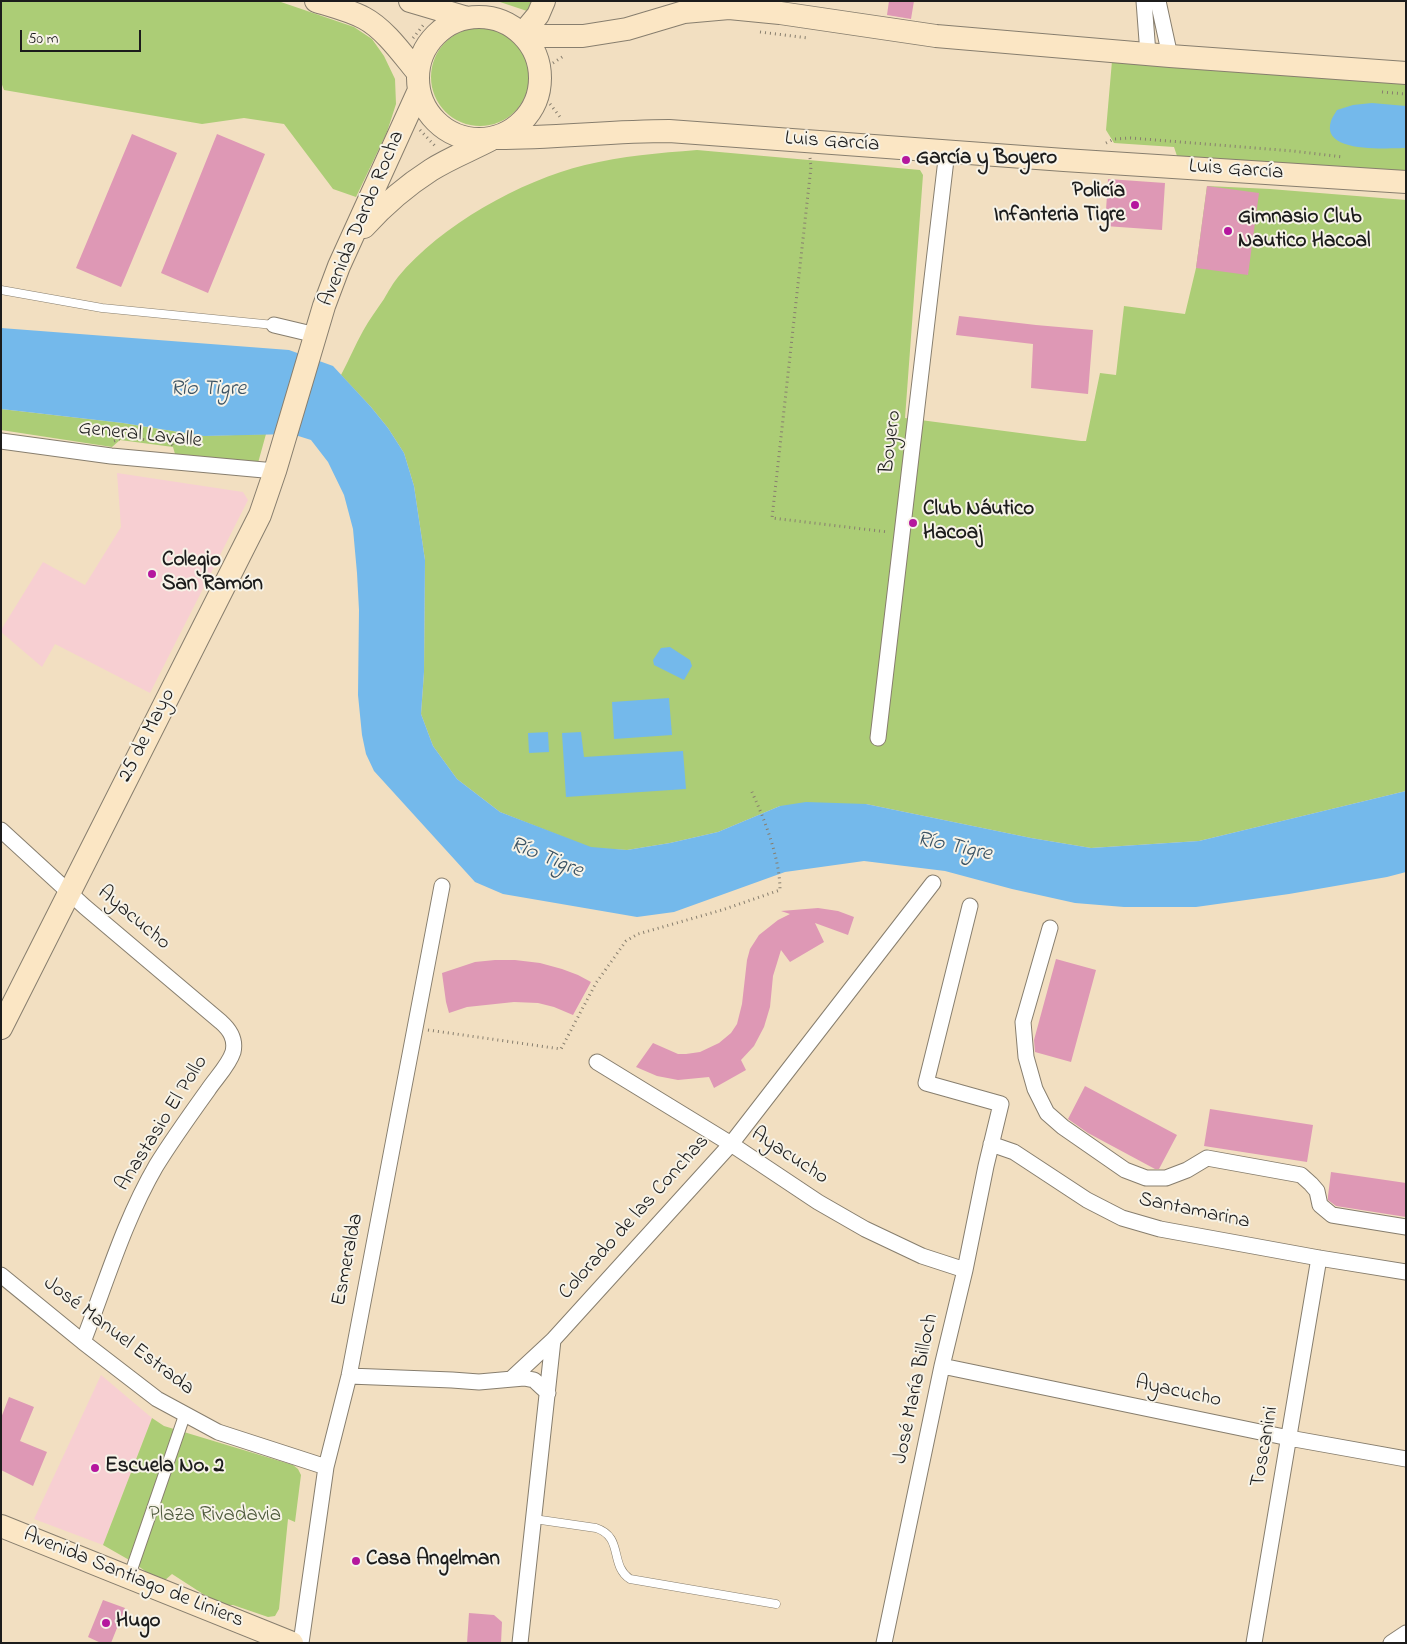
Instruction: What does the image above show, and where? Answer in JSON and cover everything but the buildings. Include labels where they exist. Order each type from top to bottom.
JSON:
[{"type":"main road","points":[[316,1],[354,14],[370,22],[388,38],[418,81]]},
{"type":"main road","points":[[410,1],[475,11],[506,22],[524,35],[535,52],[540,66],[541,80],[533,108],[514,129],[494,139],[472,139],[457,135],[443,128],[432,117],[424,104],[418,81],[420,60],[434,36],[444,27],[475,11]]},
{"type":"main road","points":[[524,35],[538,15],[544,1]]},
{"type":"main road","points":[[524,35],[583,36],[627,29],[684,12],[729,8],[780,13],[936,36],[1406,73]]},
{"type":"main road","name":"Avenida Dardo Rocha","points":[[285,440],[324,306],[339,266],[353,239],[418,81]]},
{"type":"main road","name":"Luis García","points":[[353,239],[378,211],[432,169],[494,139],[538,138],[616,132],[669,130],[1406,182]]},
{"type":"main road","name":"25 de Mayo","points":[[1,1028],[260,515],[285,440]]},
{"type":"main road","name":"Avenida Santiago de Liniers","points":[[1,1526],[292,1643]]},
{"type":"street","points":[[1144,1],[1159,55]]},
{"type":"street","points":[[1158,1],[1159,55]]},
{"type":"street","name":"Boyero","points":[[878,738],[947,151]]},
{"type":"street","points":[[274,326],[313,342]]},
{"type":"street","name":"General Lavalle","points":[[2,443],[111,456],[275,471]]},
{"type":"street","name":"Ayacucho","points":[[1,830],[69,892],[222,1022],[230,1030],[234,1041]]},
{"type":"street","name":"Colorado de las Conchas","points":[[511,1379],[554,1340],[731,1144],[934,883]]},
{"type":"street","name":"Esmeralda","points":[[301,1643],[326,1467],[349,1376],[442,886]]},
{"type":"street","name":"José María Billoch","points":[[884,1643],[942,1366],[966,1270],[991,1144],[1001,1104],[926,1083],[970,906]]},
{"type":"street","points":[[1050,928],[1023,1022],[1026,1057],[1035,1089],[1047,1113],[1125,1170],[1146,1178],[1166,1178],[1187,1170],[1208,1158],[1300,1175],[1312,1184],[1317,1191],[1320,1206],[1332,1215],[1406,1227]]},
{"type":"street","name":"Anastasio El Pollo","points":[[83,1342],[130,1218],[156,1166],[227,1063],[233,1052],[234,1041]]},
{"type":"street","name":"Ayacucho","points":[[597,1062],[731,1144],[818,1202],[865,1229],[922,1256],[966,1270]]},
{"type":"street","name":"Santamarina","points":[[991,1144],[1014,1152],[1087,1200],[1122,1218],[1160,1229],[1406,1272]]},
{"type":"street","name":"Toscanini","points":[[1254,1643],[1319,1258]]},
{"type":"street","name":"José Manuel Estrada","points":[[1,1276],[158,1399],[218,1432],[326,1467]]},
{"type":"street","points":[[520,1643],[554,1340]]},
{"type":"street","name":"Ayacucho","points":[[942,1366],[1289,1438],[1406,1459]]},
{"type":"street","points":[[349,1376],[479,1382],[524,1378],[534,1380],[548,1393]]},
{"type":"street","points":[[129,1577],[185,1414]]},
{"type":"street","points":[[1392,1643],[1406,1632]]},
{"type":"lane","points":[[1,290],[102,308],[274,326]]},
{"type":"lane","points":[[534,1519],[604,1530],[612,1539],[624,1574],[630,1579],[776,1604]]},
{"type":"path","points":[[410,42],[429,18]]},
{"type":"path","points":[[547,100],[557,115],[564,120]]},
{"type":"path","points":[[414,124],[438,148]]},
{"type":"path","points":[[806,141],[811,167],[772,518],[902,534]]},
{"type":"path","points":[[415,1028],[561,1050],[596,983],[626,941],[638,934],[729,908],[780,890],[780,874],[761,812],[751,790]]},
{"type":"shaded area","name":"Colegio San Ramón","points":[[117,473],[243,492],[248,500],[150,693],[55,644],[42,667],[1,632],[43,562],[85,585],[121,527]]},
{"type":"shaded area","name":"Escuela No. 2","points":[[101,1375],[152,1418],[103,1545],[34,1519]]},
{"type":"green space","points":[[1,1],[278,1],[354,27],[372,39],[384,56],[395,79],[396,104],[387,132],[356,197],[333,189],[284,124],[244,118],[202,124],[4,90],[1,82]]},
{"type":"green space","points":[[531,1],[530,12],[500,2]]},
{"type":"green space","points":[[480,28],[499,32],[515,42],[525,58],[529,77],[525,96],[515,112],[499,122],[480,126],[461,122],[445,112],[435,96],[431,77],[435,58],[445,42],[461,32]]},
{"type":"green space","points":[[1112,61],[1406,84],[1406,176],[1178,159],[1174,147],[1114,143],[1106,130]]},
{"type":"green space","name":"Club Náutico Hacoaj","points":[[697,150],[920,170],[923,175],[905,418],[1081,441],[1086,441],[1100,373],[1116,375],[1124,306],[1185,314],[1196,268],[1207,186],[1406,200],[1406,791],[1199,841],[1091,848],[1031,838],[866,804],[780,806],[718,832],[627,850],[591,848],[500,812],[457,779],[433,746],[421,714],[424,672],[425,560],[414,486],[404,453],[388,428],[341,375],[365,327],[398,277],[436,240],[459,223],[509,194],[560,172],[627,157]]},
{"type":"green space","points":[[1,409],[123,423],[204,436],[266,434],[258,463],[175,454],[173,447],[120,440],[112,447],[1,430]]},
{"type":"green space","name":"Plaza Rivadavia","points":[[152,1418],[164,1426],[293,1465],[298,1469],[301,1475],[295,1522],[288,1519],[279,1609],[275,1616],[268,1617],[233,1605],[220,1605],[172,1574],[164,1581],[155,1578],[103,1545]]},
{"type":"water","points":[[1372,103],[1406,106],[1406,148],[1358,147],[1345,144],[1336,139],[1330,132],[1331,121],[1337,110],[1353,105]]},
{"type":"water","name":"Río Tigre","points":[[1,328],[289,350],[333,366],[388,428],[404,453],[414,486],[425,560],[424,672],[421,714],[433,746],[457,779],[500,812],[591,847],[627,850],[718,832],[780,806],[806,802],[866,804],[1031,838],[1091,848],[1199,841],[1406,791],[1406,872],[1289,894],[1196,907],[1124,907],[1075,903],[945,871],[864,861],[785,872],[674,912],[637,917],[503,894],[475,882],[374,771],[366,754],[358,695],[359,610],[353,529],[344,495],[328,462],[311,440],[292,434],[204,436],[123,423],[1,409]]},
{"type":"water","points":[[670,647],[690,660],[692,666],[684,680],[654,665],[653,660],[661,648]]},
{"type":"water","points":[[669,698],[672,735],[614,739],[612,702]]},
{"type":"water","points":[[548,732],[549,752],[529,753],[528,733]]},
{"type":"water","points":[[581,732],[584,757],[683,751],[686,789],[566,797],[562,733]]},
{"type":"place","name":"García y Boyero","points":[[906,160]]},
{"type":"place","name":"Policía Infanteria Tigre","points":[[1135,205]]},
{"type":"place","name":"Gimnasio Club Nautico Hacoal","points":[[1228,231]]},
{"type":"place","name":"Club Náutico Hacoaj","points":[[913,523]]},
{"type":"place","name":"Colegio San Ramón","points":[[152,574]]},
{"type":"place","name":"Escuela No. 2","points":[[95,1468]]},
{"type":"place","name":"Casa Angelman","points":[[356,1561]]},
{"type":"place","name":"Hugo","points":[[106,1623]]}]
